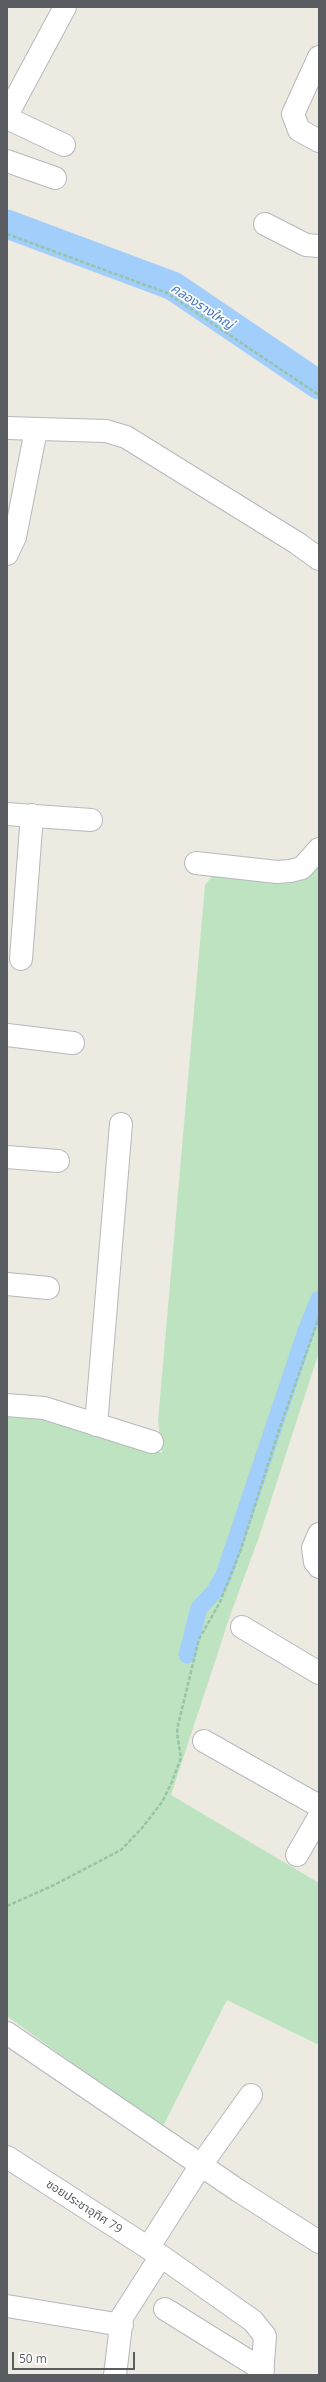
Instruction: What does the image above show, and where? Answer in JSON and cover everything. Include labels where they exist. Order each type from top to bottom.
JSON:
[{"type":"street","points":[[64,145],[7,116],[65,7]]},
{"type":"street","points":[[319,57],[293,114],[299,130],[319,141]]},
{"type":"street","points":[[7,161],[55,178]]},
{"type":"street","points":[[265,224],[306,245],[319,246]]},
{"type":"street","points":[[7,428],[106,431],[126,437],[297,543],[319,560]]},
{"type":"street","points":[[7,554],[16,537],[36,430]]},
{"type":"street","points":[[7,814],[91,820]]},
{"type":"street","points":[[21,959],[32,816]]},
{"type":"street","points":[[196,863],[277,872],[290,871],[302,868],[319,849]]},
{"type":"street","points":[[7,1035],[73,1043]]},
{"type":"street","points":[[96,1425],[121,1124]]},
{"type":"street","points":[[7,1157],[58,1161]]},
{"type":"street","points":[[7,1284],[48,1288]]},
{"type":"street","points":[[7,1405],[44,1408],[152,1442]]},
{"type":"street","points":[[319,1534],[313,1548],[315,1562],[319,1567]]},
{"type":"street","points":[[242,1627],[319,1673]]},
{"type":"street","points":[[204,1741],[319,1806]]},
{"type":"street","points":[[297,1855],[319,1817]]},
{"type":"street","points":[[7,2032],[201,2165],[319,2242]]},
{"type":"street","points":[[115,2375],[122,2317],[201,2165],[251,2095]]},
{"type":"street","name":"ซอยประชาอุทิศ 79","points":[[7,2157],[155,2252],[253,2321],[265,2336],[263,2373]]},
{"type":"street","points":[[7,2306],[122,2325]]},
{"type":"street","points":[[165,2309],[263,2373]]},
{"type":"path","points":[[7,234],[167,293],[319,396]]},
{"type":"path","points":[[7,1906],[54,1886],[120,1850],[142,1828],[162,1802],[181,1758],[177,1733],[178,1725],[198,1639],[220,1602],[241,1549],[279,1430],[319,1317]]},
{"type":"green space","points":[[319,860],[319,1352],[259,1537],[231,1613],[171,1795],[319,1883],[319,2045],[227,2000],[162,2128],[7,2016],[7,1413],[38,1416],[162,1453],[158,1421],[205,885],[215,873]]},
{"type":"waterway","name":"คลองรางใหญ่","points":[[7,224],[173,286],[319,385]]},
{"type":"waterway","points":[[187,1655],[199,1608],[215,1591],[224,1575],[306,1331],[319,1299]]}]
